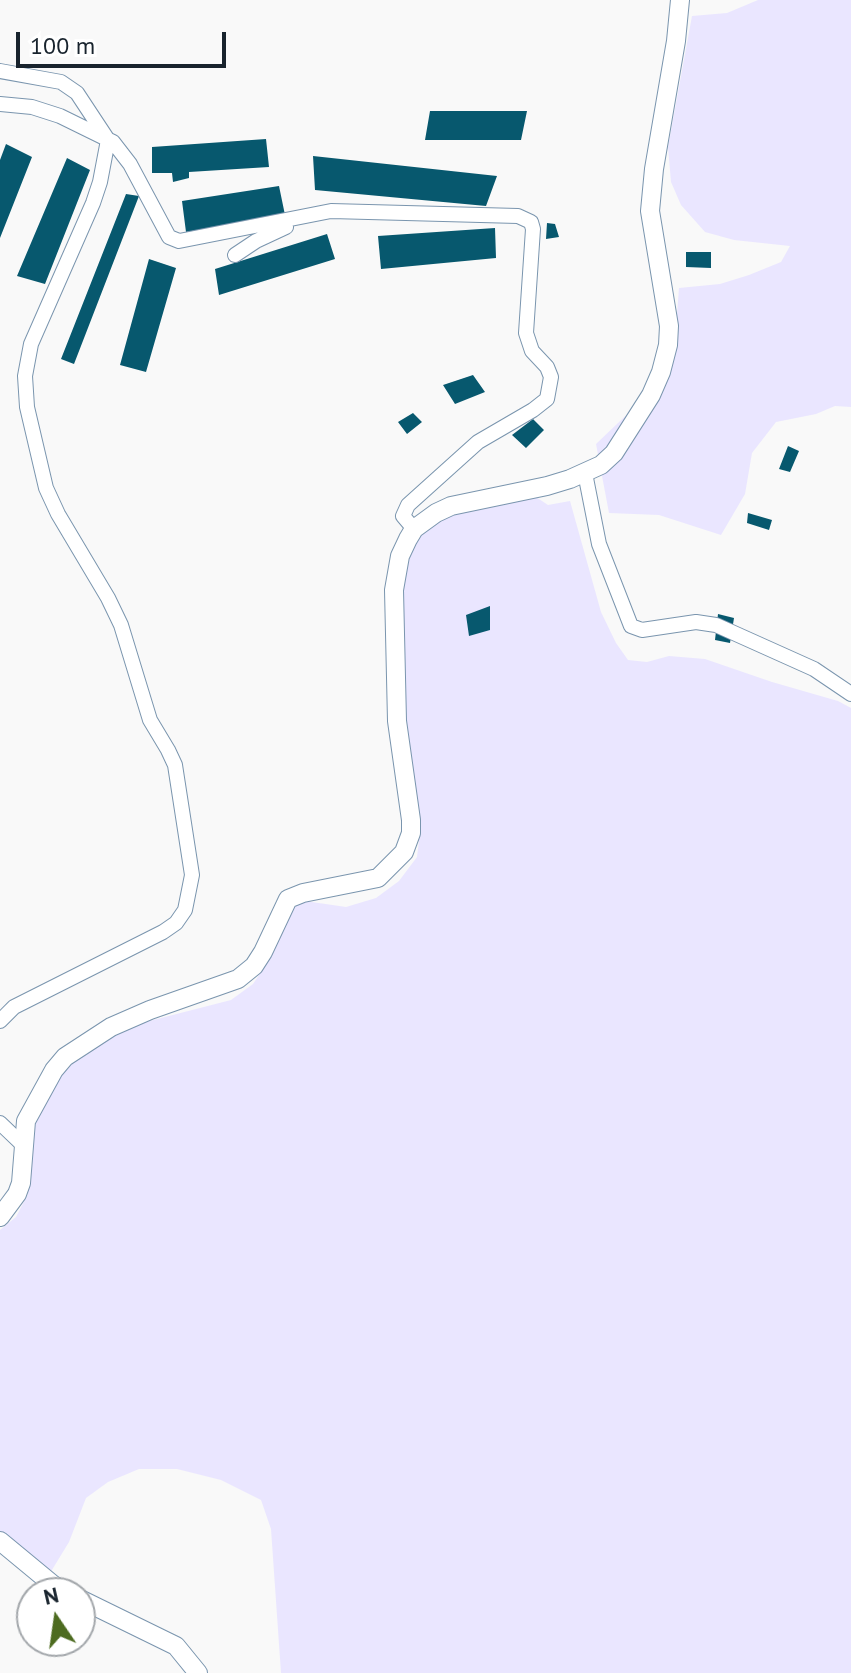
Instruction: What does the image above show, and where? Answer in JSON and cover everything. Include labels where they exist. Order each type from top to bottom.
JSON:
[{"type":"main road","points":[[0,1217],[20,1188],[24,1127],[30,1111],[65,1057],[89,1039],[119,1023],[238,979],[254,966],[263,952],[288,899],[303,893],[378,878],[404,852],[411,833],[411,820],[397,721],[394,590],[400,556],[414,529],[451,506],[547,486],[601,465],[614,453],[651,395],[661,372],[669,326],[650,211],[680,0]]},
{"type":"main road","points":[[0,1541],[44,1577]]},
{"type":"main road","points":[[96,1607],[176,1646],[198,1673]]},
{"type":"street","points":[[0,71],[61,82],[77,93],[108,140],[93,203],[31,344],[25,376],[27,407],[46,488],[121,625],[141,698],[175,765],[192,875],[190,896],[176,923],[14,1007],[0,1021]]},
{"type":"street","points":[[0,104],[32,107],[60,116],[108,140],[122,151],[169,237],[179,241],[331,211],[518,216],[531,222],[526,333],[532,351],[547,367],[551,377],[547,399],[478,442],[408,505],[403,516],[414,529]]},
{"type":"street","points":[[235,255],[274,232],[331,211]]},
{"type":"street","points":[[585,473],[599,544],[631,626],[642,630],[700,622],[730,630],[814,669],[851,694]]},
{"type":"street","points":[[0,1123],[23,1145]]},
{"type":"shaded area","points":[[758,0],[851,0],[851,407],[835,406],[816,414],[776,422],[752,453],[745,494],[721,535],[659,515],[609,513],[596,444],[640,402],[675,340],[679,288],[720,284],[749,275],[781,262],[790,246],[734,240],[705,232],[681,205],[671,182],[668,147],[692,16],[727,13]]},
{"type":"shaded area","points":[[521,487],[548,505],[570,501],[601,612],[628,660],[647,662],[669,656],[705,659],[838,701],[851,708],[851,1673],[281,1673],[271,1529],[261,1500],[221,1480],[177,1469],[139,1469],[108,1482],[86,1498],[69,1542],[48,1577],[36,1577],[0,1550],[0,1230],[16,1217],[28,1194],[31,1122],[51,1085],[88,1048],[130,1026],[231,1000],[253,984],[267,963],[285,909],[298,900],[346,907],[376,898],[399,881],[417,857],[420,832],[408,770],[398,600],[406,551],[436,513]]},
{"type":"building","points":[[430,111],[527,111],[521,140],[425,140]]},
{"type":"building","points":[[266,139],[269,167],[189,172],[189,178],[173,182],[172,173],[152,173],[152,147]]},
{"type":"building","points":[[6,144],[32,157],[0,238],[0,160]]},
{"type":"building","points":[[313,156],[497,176],[486,206],[315,190]]},
{"type":"building","points":[[67,158],[90,170],[45,284],[17,276]]},
{"type":"building","points":[[279,186],[285,215],[186,232],[182,201]]},
{"type":"building","points":[[126,194],[139,196],[74,364],[61,359]]},
{"type":"building","points":[[547,223],[555,224],[559,237],[546,239]]},
{"type":"building","points":[[495,228],[496,258],[381,269],[378,236]]},
{"type":"building","points":[[327,234],[335,259],[219,295],[215,269]]},
{"type":"building","points":[[686,252],[711,252],[711,268],[686,267]]},
{"type":"building","points":[[149,259],[176,268],[146,372],[120,365]]},
{"type":"building","points":[[473,375],[485,392],[455,404],[443,385]]},
{"type":"building","points":[[413,413],[422,422],[407,434],[398,422]]},
{"type":"building","points":[[533,419],[544,430],[526,448],[512,435]]},
{"type":"building","points":[[788,446],[799,451],[790,472],[779,469]]},
{"type":"building","points":[[748,513],[772,520],[769,530],[747,523]]},
{"type":"building","points":[[490,606],[490,630],[469,636],[466,615]]},
{"type":"building","points":[[718,614],[734,618],[730,643],[715,640]]}]
